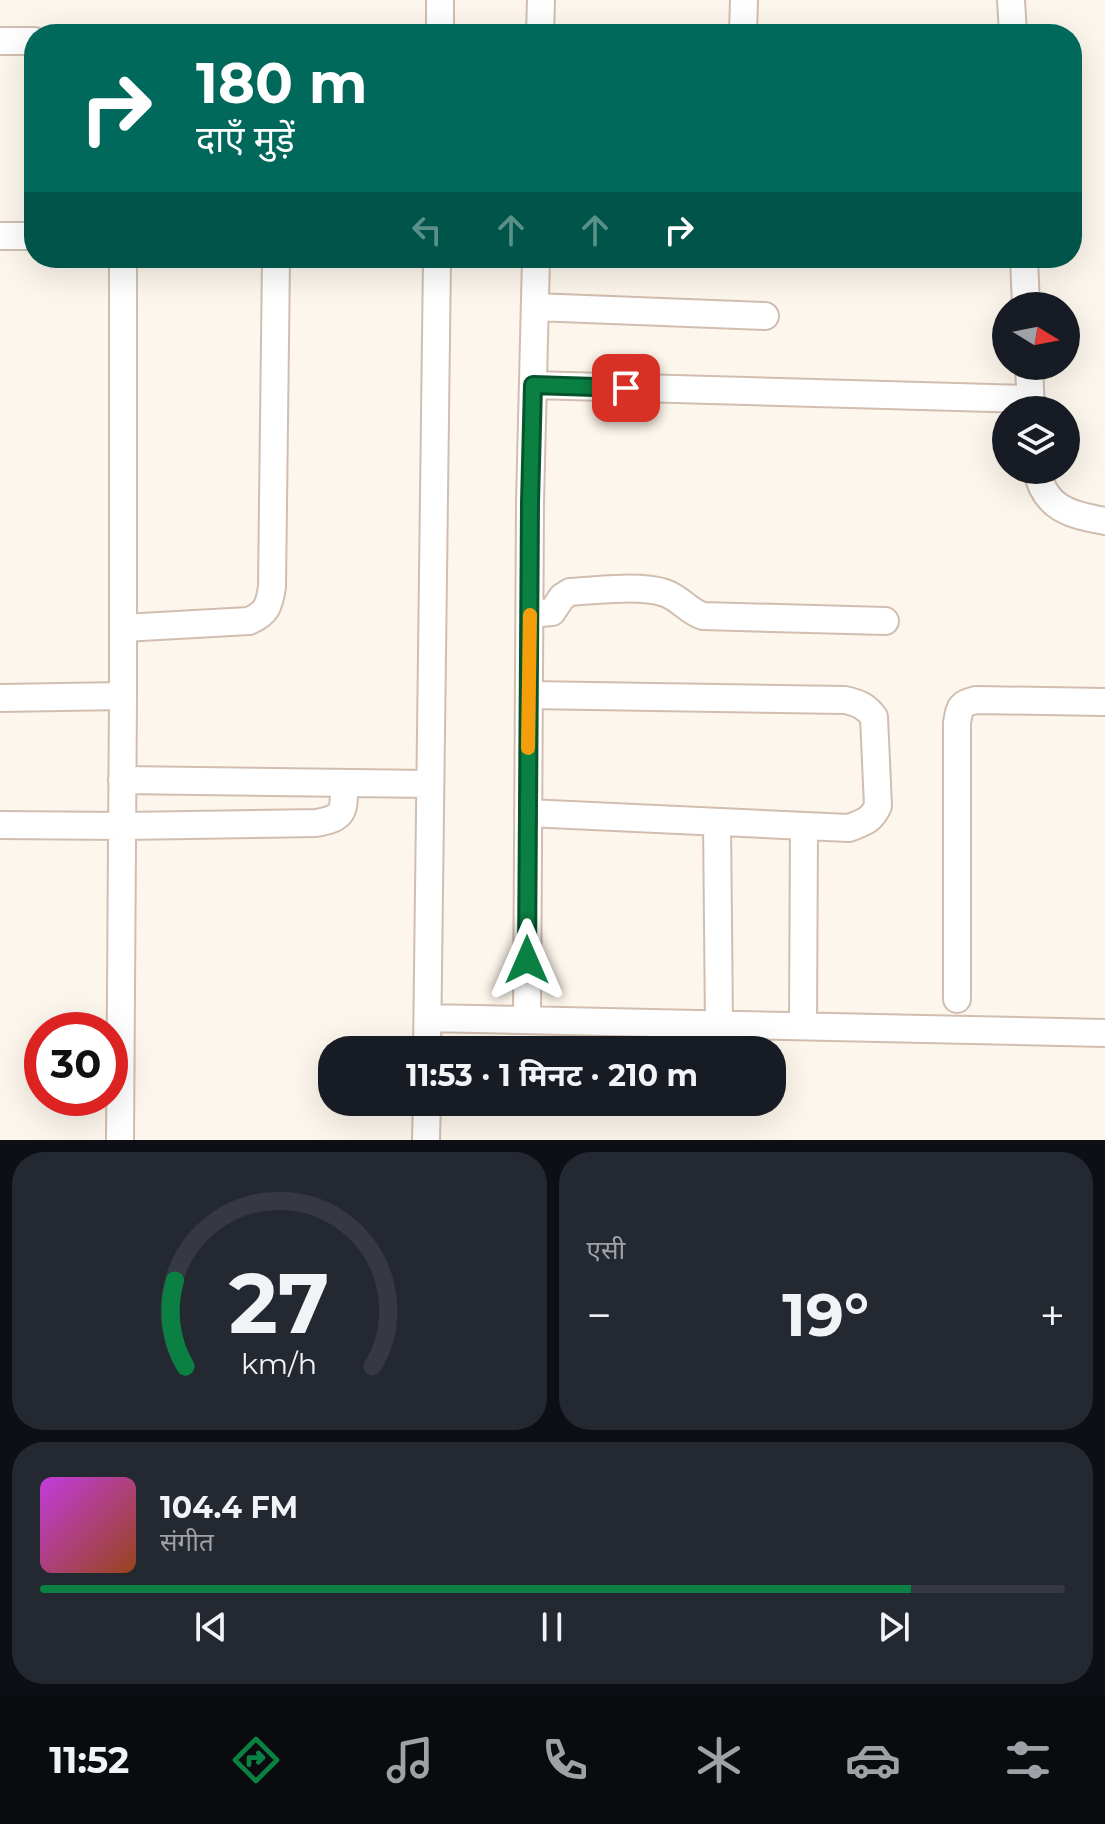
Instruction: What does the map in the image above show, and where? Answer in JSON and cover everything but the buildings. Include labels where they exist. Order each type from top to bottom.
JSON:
[{"type":"street","points":[[440,0],[440,24]]},
{"type":"street","points":[[540,24],[541,0]]},
{"type":"street","points":[[743,24],[744,0]]},
{"type":"street","points":[[1011,0],[1012,24]]},
{"type":"street","points":[[0,41],[24,41]]},
{"type":"street","points":[[0,236],[24,236]]},
{"type":"street","points":[[120,1140],[123,268]]},
{"type":"street","points":[[123,628],[249,621],[261,615],[269,603],[272,587],[276,268]]},
{"type":"street","points":[[427,1036],[437,268]]},
{"type":"street","points":[[527,1019],[536,268]]},
{"type":"street","points":[[1024,268],[1025,292]]},
{"type":"street","points":[[535,307],[765,316]]},
{"type":"street","points":[[533,385],[992,403]]},
{"type":"street","points":[[1039,484],[1057,506],[1080,517],[1105,521]]},
{"type":"street","points":[[530,614],[552,612],[562,597],[570,592],[648,589],[676,598],[703,616],[885,621]]},
{"type":"street","points":[[528,813],[849,828],[873,816],[878,806],[874,717],[858,703],[845,700],[529,695]]},
{"type":"street","points":[[0,698],[123,696]]},
{"type":"street","points":[[957,999],[959,708],[965,702],[976,700],[1105,702]]},
{"type":"street","points":[[122,780],[430,784]]},
{"type":"street","points":[[0,825],[316,823],[341,814],[344,784]]},
{"type":"street","points":[[717,822],[719,1024]]},
{"type":"street","points":[[803,1026],[804,826]]},
{"type":"street","points":[[428,1018],[1105,1033]]},
{"type":"street","points":[[426,1140],[427,1116]]},
{"type":"slow traffic","points":[[528,748],[530,615]]},
{"type":"route","points":[[527,960],[533,385],[626,388]]}]
